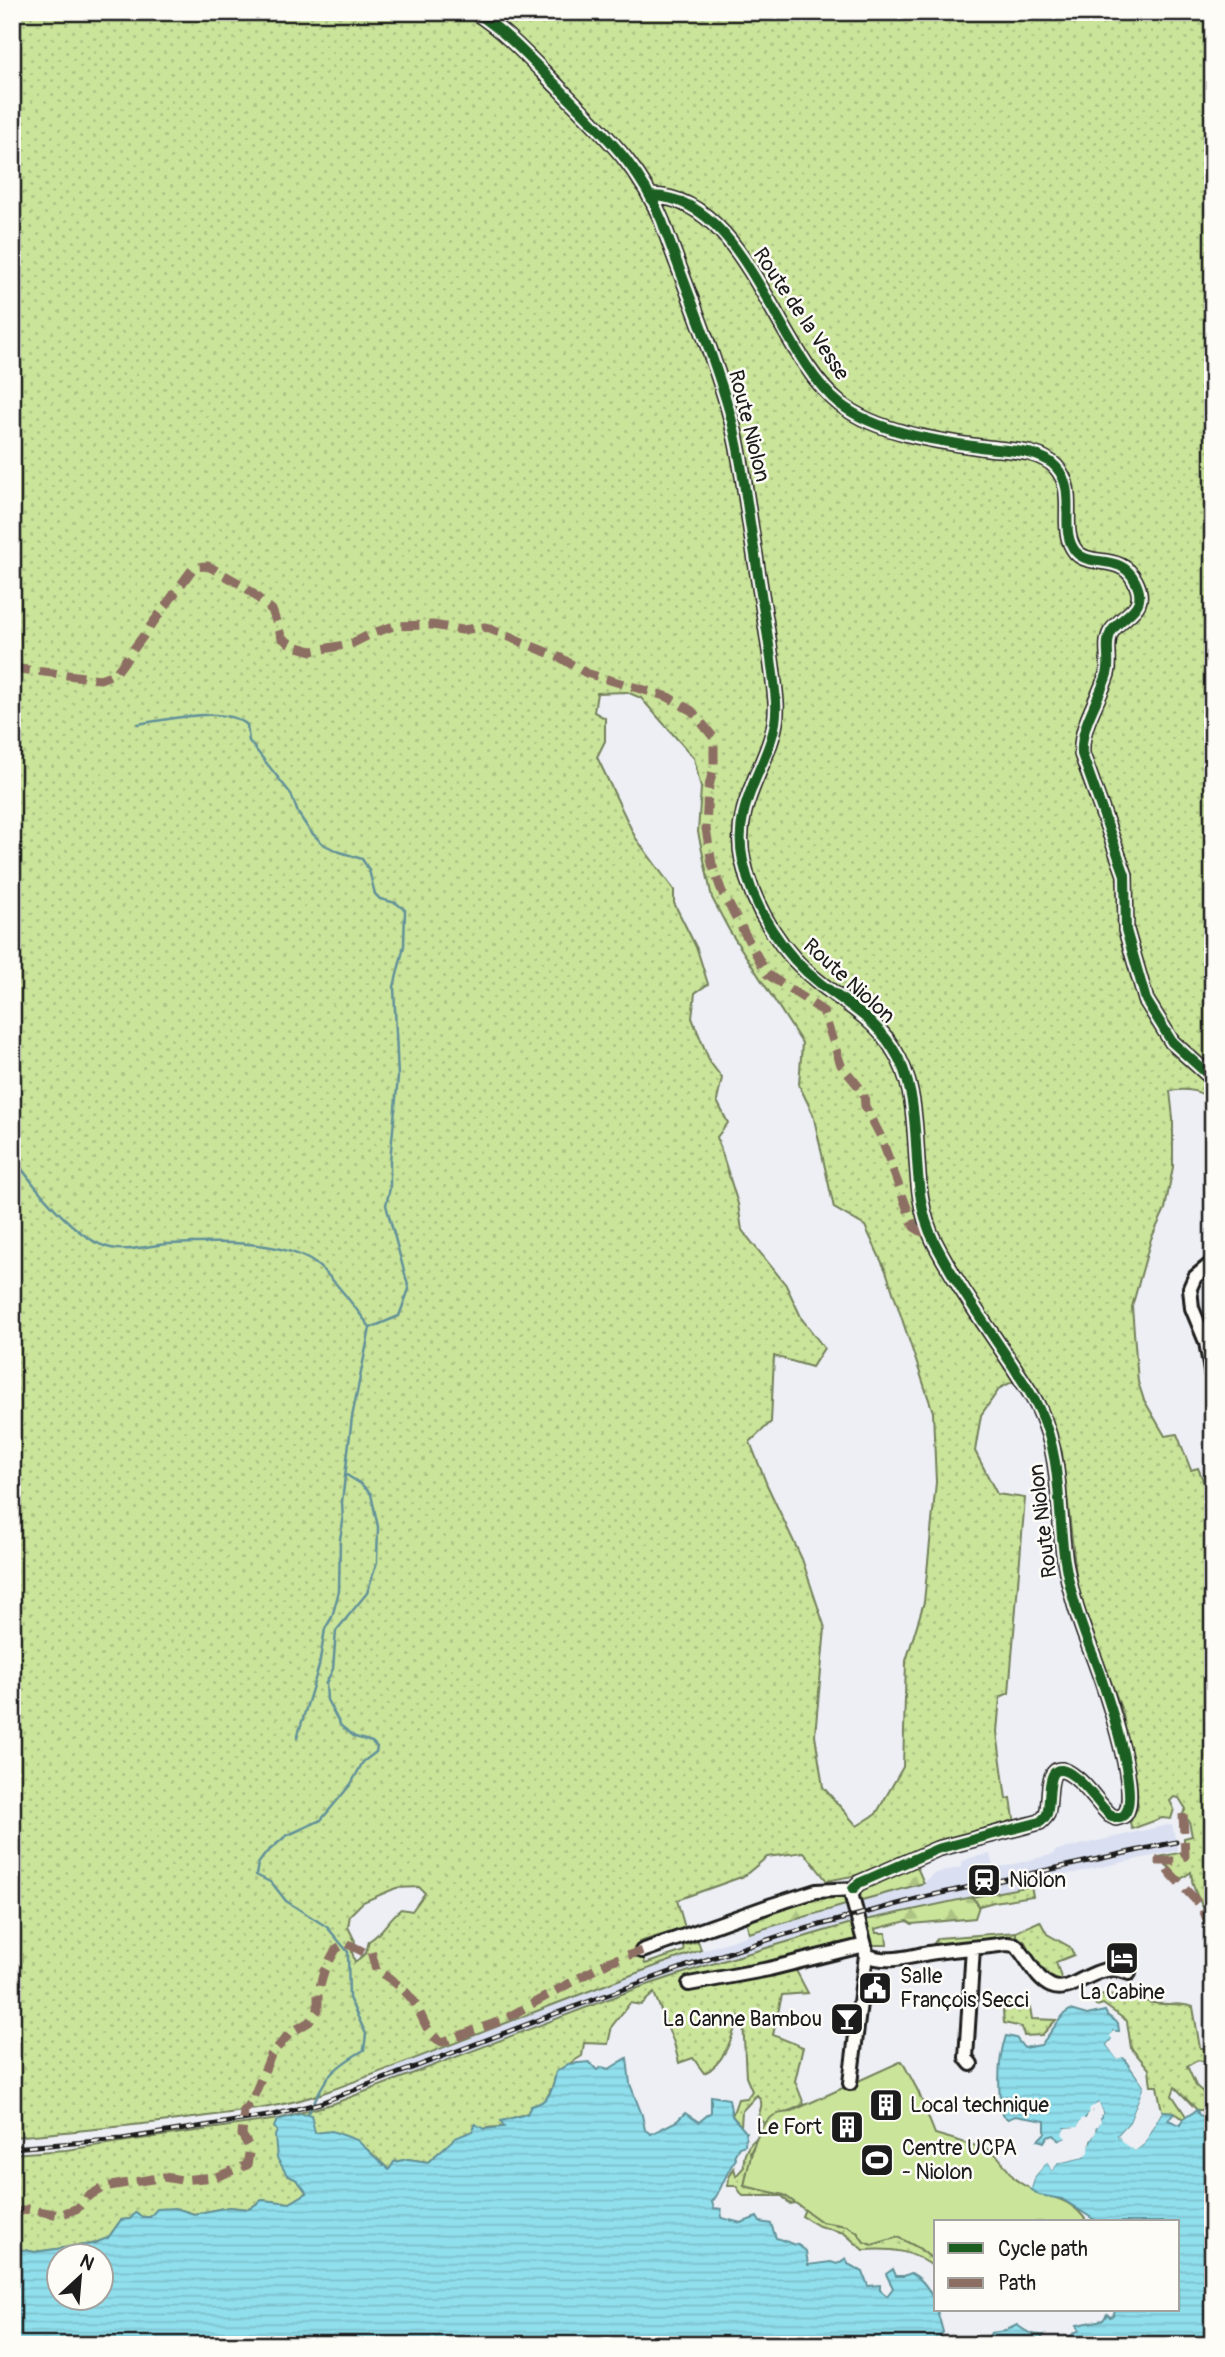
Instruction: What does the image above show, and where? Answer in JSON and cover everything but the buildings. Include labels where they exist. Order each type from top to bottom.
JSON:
[{"type":"street","name":"Route Niolon","points":[[475,12],[514,43],[597,127],[629,161],[652,196],[719,377],[730,414],[744,481],[772,670],[775,722],[744,808],[741,825],[742,856],[746,873],[758,902],[783,947],[804,970],[870,1021],[892,1047],[904,1071],[910,1096],[923,1205],[930,1231],[962,1287],[1038,1406],[1050,1437],[1070,1589],[1116,1721],[1129,1797],[1124,1815],[1113,1817],[1079,1780],[1059,1771],[1053,1774],[1049,1781],[1047,1812],[1040,1822],[937,1849],[859,1883],[853,1889]]},
{"type":"street","name":"Route de la Vesse","points":[[652,196],[684,201],[697,208],[715,224],[754,278],[815,376],[839,403],[873,422],[904,432],[938,441],[1037,455],[1053,464],[1067,488],[1069,533],[1074,549],[1082,556],[1120,565],[1134,579],[1140,596],[1137,605],[1111,632],[1107,673],[1087,724],[1082,747],[1086,768],[1125,875],[1126,930],[1146,1000],[1172,1042],[1213,1079]]},
{"type":"street","points":[[1123,869],[1133,881]]},
{"type":"street","points":[[1213,1262],[1195,1277],[1190,1288],[1192,1308],[1206,1342],[1213,1383]]},
{"type":"street","points":[[642,1951],[805,1894],[825,1889],[853,1889],[852,1897],[866,1950],[850,2083]]},
{"type":"street","points":[[866,1950],[877,1959],[894,1960],[933,1952],[1016,1945],[1043,1980],[1061,1988],[1106,1969],[1129,1973]]},
{"type":"street","points":[[971,2064],[965,2058],[973,1948]]},
{"type":"street","points":[[689,1984],[866,1950]]},
{"type":"shaded area","points":[[1172,1824],[1178,1853],[1175,1851],[1041,1880],[1041,1883],[1031,1886],[861,1920],[856,1902],[924,1883],[933,1874],[962,1867],[962,1862],[970,1858],[990,1854],[993,1867],[1006,1866],[1054,1854],[1054,1851]]},
{"type":"shaded area","points":[[849,1904],[855,1922],[635,1989],[392,2081],[387,2070],[631,1974],[749,1933]]},
{"type":"green space","points":[[12,12],[1213,12],[1213,1100],[1192,1091],[1170,1091],[1173,1167],[1165,1209],[1151,1239],[1132,1307],[1138,1382],[1144,1400],[1165,1436],[1177,1434],[1191,1470],[1198,1468],[1206,1487],[1213,1486],[1213,1928],[1196,1894],[1191,1872],[1181,1879],[1158,1857],[1184,1852],[1184,1838],[1192,1836],[1189,1821],[1182,1815],[1186,1809],[1179,1798],[1174,1797],[1170,1801],[1174,1809],[1171,1819],[1162,1818],[1132,1829],[1130,1823],[1138,1806],[1123,1714],[1078,1592],[1062,1452],[1047,1411],[1024,1376],[1000,1388],[981,1415],[975,1451],[997,1494],[1025,1498],[1009,1693],[1000,1697],[997,1732],[1006,1799],[1011,1798],[1015,1825],[938,1842],[857,1875],[827,1881],[804,1852],[767,1857],[744,1876],[677,1900],[685,1928],[639,1942],[645,1964],[684,1951],[683,1946],[698,1941],[701,1950],[309,2098],[222,2114],[12,2137]],"holes":[[[627,692],[641,698],[694,758],[701,788],[698,832],[712,898],[729,930],[802,1043],[799,1085],[813,1114],[834,1208],[865,1226],[886,1271],[933,1412],[936,1482],[924,1602],[906,1661],[903,1767],[876,1814],[857,1826],[823,1787],[815,1735],[825,1628],[802,1559],[750,1442],[771,1422],[774,1356],[812,1367],[824,1348],[802,1319],[786,1285],[742,1230],[738,1204],[717,1137],[728,1123],[717,1101],[722,1078],[710,1062],[692,1018],[695,993],[708,984],[697,949],[674,903],[674,890],[635,837],[597,757],[605,741],[605,718],[594,712],[597,693]],[[419,1887],[425,1893],[412,1911],[401,1909],[396,1913],[369,1941],[366,1953],[355,1962],[352,1952],[355,1941],[348,1927],[350,1915],[363,1902],[396,1888]]]},
{"type":"green space","points":[[916,1865],[924,1883],[858,1901],[860,1890]]},
{"type":"green space","points":[[1031,1886],[1033,1896],[979,1906],[972,1897]]},
{"type":"green space","points":[[834,1894],[848,1899],[849,1904],[749,1933],[746,1920],[806,1902],[817,1895]]},
{"type":"green space","points":[[972,1897],[979,1906],[975,1918],[912,1924],[907,1921],[875,1929],[876,1933],[886,1933],[887,1945],[868,1945],[861,1921]]},
{"type":"green space","points":[[1040,1921],[1047,1934],[1070,1947],[1074,1955],[1056,1962],[1063,1984],[1043,1973],[1024,1940],[1016,1939],[1016,1932]]},
{"type":"green space","points":[[855,1922],[861,1942],[790,1959],[808,1993],[782,1995],[773,2035],[803,2047],[795,2081],[804,2104],[773,2117],[764,2124],[758,2117],[761,2103],[757,2095],[742,2111],[741,2126],[732,2116],[738,2099],[747,2098],[752,2091],[746,2077],[743,2020],[739,2016],[722,2056],[704,2073],[693,2058],[679,2063],[654,1993],[641,2005],[630,2003],[612,2026],[608,2044],[584,2043],[582,2056],[556,2072],[550,2093],[539,2106],[502,2121],[505,2127],[481,2129],[463,2136],[428,2162],[408,2159],[395,2162],[389,2170],[365,2147],[348,2137],[328,2132],[315,2133],[300,2114],[277,2120],[287,2175],[297,2180],[307,2193],[290,2203],[262,2200],[249,2209],[229,2207],[194,2214],[175,2208],[150,2217],[121,2220],[108,2238],[97,2242],[46,2242],[46,2250],[35,2252],[12,2248],[12,2154],[66,2150],[278,2119],[335,2103],[635,1989]]},
{"type":"green space","points":[[1016,1932],[1016,1939],[941,1946],[934,1943],[938,1938]]},
{"type":"green space","points":[[1132,1987],[1137,1995],[1151,2003],[1193,2007],[1200,2048],[1213,2048],[1213,2064],[1198,2060],[1187,2066],[1196,2086],[1205,2094],[1213,2093],[1213,2102],[1206,2110],[1197,2110],[1175,2087],[1172,2095],[1186,2116],[1183,2119],[1174,2112],[1162,2111],[1157,2086],[1151,2086],[1149,2069],[1131,2048],[1127,2021],[1103,2004],[1097,2006],[1090,2001],[1101,1995],[1122,1996],[1127,1988]]},
{"type":"green space","points":[[1008,2001],[1010,2009],[1030,2007],[1032,2019],[1056,2020],[1042,2035],[1024,2036],[1022,2027],[1004,2023],[1003,2011]]},
{"type":"green space","name":"Centre UCPA - Niolon","points":[[902,2061],[918,2091],[935,2134],[990,2150],[1019,2182],[1064,2201],[1085,2220],[934,2220],[934,2260],[919,2248],[898,2237],[872,2245],[864,2242],[858,2233],[847,2226],[822,2222],[784,2195],[744,2186],[750,2158],[761,2129],[773,2116],[790,2112]]},
{"type":"green space","points":[[758,2137],[750,2153],[744,2186],[784,2195],[796,2203],[790,2204],[782,2196],[743,2196],[736,2186],[728,2186],[734,2168],[736,2176],[744,2167],[747,2150]]},
{"type":"green space","points":[[805,2209],[822,2222],[847,2226],[858,2233],[864,2242],[872,2245],[898,2237],[919,2248],[934,2260],[934,2268],[911,2254],[883,2249],[863,2250],[844,2233],[819,2226],[802,2216]]},
{"type":"water","points":[[1070,2010],[1087,2015],[1105,2011],[1118,2023],[1119,2031],[1113,2031],[1112,2039],[1107,2045],[1117,2058],[1123,2057],[1144,2086],[1130,2122],[1118,2135],[1135,2150],[1144,2144],[1162,2111],[1174,2112],[1168,2120],[1180,2125],[1183,2119],[1197,2110],[1199,2115],[1209,2115],[1213,2123],[1206,2127],[1211,2129],[1213,2140],[1213,2345],[1071,2345],[1069,2337],[1079,2330],[1077,2325],[1103,2320],[1107,2314],[1110,2317],[1114,2312],[1180,2312],[1180,2220],[1095,2220],[1062,2199],[1039,2195],[1031,2189],[1035,2176],[1047,2161],[1052,2170],[1058,2163],[1084,2157],[1103,2112],[1098,2103],[1077,2128],[1065,2128],[1067,2138],[1060,2141],[1054,2135],[1047,2137],[1044,2142],[1038,2140],[1045,2133],[1045,2121],[1015,2116],[1008,2119],[1002,2115],[999,2075],[1006,2036],[1016,2038],[1024,2048],[1041,2045]]},
{"type":"water","points":[[627,2058],[630,2084],[645,2130],[651,2134],[677,2121],[685,2113],[699,2122],[711,2112],[711,2096],[729,2099],[732,2116],[746,2132],[745,2145],[739,2147],[734,2156],[736,2159],[712,2202],[714,2208],[721,2209],[722,2218],[741,2223],[757,2217],[760,2222],[771,2224],[776,2238],[798,2245],[806,2251],[808,2265],[831,2262],[837,2264],[846,2258],[848,2264],[863,2272],[868,2286],[880,2285],[880,2290],[887,2296],[893,2288],[886,2274],[893,2269],[896,2276],[911,2273],[924,2284],[933,2299],[934,2312],[937,2312],[943,2332],[940,2344],[946,2345],[12,2345],[12,2248],[35,2252],[46,2250],[46,2312],[116,2312],[116,2242],[97,2242],[108,2238],[121,2220],[130,2219],[136,2212],[142,2217],[150,2217],[157,2209],[175,2208],[194,2214],[229,2207],[249,2209],[262,2200],[290,2203],[307,2193],[297,2180],[287,2175],[277,2158],[277,2131],[274,2127],[277,2120],[300,2114],[311,2115],[315,2133],[332,2131],[357,2140],[389,2170],[394,2162],[408,2159],[428,2162],[455,2138],[473,2131],[475,2124],[484,2129],[504,2127],[501,2121],[527,2114],[531,2106],[546,2098],[552,2089],[556,2072],[568,2064],[589,2062],[597,2070],[602,2067],[609,2069]]},
{"type":"water","points":[[1017,2325],[1032,2334],[1044,2335],[1036,2345],[983,2345],[991,2333],[1005,2331]]},
{"type":"pier","points":[[1113,2031],[1122,2033],[1115,2035],[1116,2041],[1111,2045],[1118,2055],[1126,2054],[1148,2085],[1133,2124],[1122,2135],[1135,2146],[1142,2141],[1161,2107],[1162,2111],[1144,2144],[1135,2151],[1118,2135],[1130,2122],[1144,2086],[1124,2057],[1117,2059],[1107,2045],[1112,2039],[1110,2036]]},
{"type":"pier","points":[[1099,2103],[1103,2112],[1101,2122],[1090,2141],[1089,2152],[1084,2157],[1058,2163],[1052,2171],[1047,2162],[1035,2176],[1031,2189],[1028,2187],[1032,2174],[1045,2158],[1050,2158],[1053,2164],[1057,2159],[1082,2154],[1086,2139],[1092,2132],[1091,2128],[1097,2121],[1097,2108],[1079,2130],[1067,2132],[1069,2140],[1058,2144],[1066,2138],[1062,2134],[1065,2128],[1077,2127],[1082,2118],[1086,2119],[1090,2108]]},
{"type":"waterway","points":[[138,724],[210,715],[237,719],[247,725],[249,741],[291,794],[298,813],[310,831],[323,844],[362,859],[369,870],[375,894],[405,910],[404,946],[394,987],[398,1077],[390,1188],[386,1205],[409,1289],[399,1316],[370,1328],[352,1417],[342,1502],[339,1591],[332,1617],[325,1629],[319,1666],[297,1738]]},
{"type":"waterway","points":[[12,1155],[69,1223],[97,1243],[125,1249],[169,1244],[241,1243],[295,1253],[310,1260],[326,1273],[370,1327]]},
{"type":"waterway","points":[[308,2115],[329,2076],[364,2050],[366,2034],[349,1998],[348,1952],[327,1927],[286,1901],[272,1883],[256,1875],[258,1864],[266,1853],[286,1836],[321,1820],[351,1784],[363,1762],[376,1752],[377,1747],[372,1742],[355,1737],[341,1726],[327,1700],[326,1683],[333,1669],[336,1631],[367,1593],[377,1562],[378,1527],[371,1494],[345,1474]]},
{"type":"railway","points":[[12,2148],[122,2139],[274,2115],[320,2103],[557,2013],[783,1935],[924,1897],[1176,1842]]},
{"type":"marked path","points":[[12,668],[100,679],[116,673],[194,567],[208,566],[244,586],[272,610],[282,638],[294,646],[312,651],[334,647],[353,643],[394,626],[433,625],[462,630],[485,627],[561,658],[586,673],[668,697],[692,711],[714,738],[714,765],[708,791],[706,829],[712,864],[722,892],[767,974],[823,1011],[841,1065],[864,1093],[865,1106],[880,1135],[914,1227],[922,1232],[930,1231]]},
{"type":"marked path","points":[[1183,1814],[1185,1856],[1175,1861],[1159,1861],[1202,1907],[1213,1934]]},
{"type":"marked path","points":[[12,2214],[28,2209],[60,2215],[78,2208],[87,2197],[104,2187],[164,2177],[182,2180],[216,2177],[247,2165],[250,2148],[242,2135],[244,2110],[251,2103],[271,2055],[289,2034],[309,2022],[318,2010],[318,1994],[324,1971],[336,1949],[346,1943],[366,1953],[371,1951],[376,1970],[406,1992],[428,2030],[442,2042],[501,2021],[610,1961],[642,1951]]},
{"type":"cycle path","points":[[475,12],[530,58],[618,150],[642,182],[662,221],[697,315],[722,386],[737,446],[776,702],[771,741],[748,797],[743,817],[741,838],[748,879],[762,913],[782,945],[807,972],[877,1028],[892,1047],[903,1069],[914,1118],[920,1194],[934,1241],[1031,1394],[1047,1427],[1055,1461],[1063,1547],[1070,1586],[1125,1761],[1129,1804],[1122,1816],[1116,1818],[1110,1815],[1081,1782],[1065,1771],[1058,1770],[1051,1780],[1047,1814],[1040,1822],[937,1849],[859,1883],[853,1889]]},
{"type":"cycle path","points":[[652,196],[684,203],[712,222],[736,249],[817,381],[840,404],[871,422],[907,434],[963,445],[1020,451],[1049,461],[1063,477],[1068,533],[1076,552],[1082,557],[1122,567],[1135,581],[1139,599],[1137,605],[1109,637],[1107,674],[1087,723],[1082,754],[1125,875],[1126,930],[1146,1000],[1172,1042],[1213,1079]]},
{"type":"place","name":"Niolon","points":[[984,1880]]},
{"type":"place","name":"La Cabine","points":[[1122,1958]]},
{"type":"place","name":"Salle François Secci","points":[[875,1988]]},
{"type":"place","name":"La Canne Bambou","points":[[847,2019]]},
{"type":"place","name":"Local technique","points":[[886,2105]]},
{"type":"place","name":"Le Fort","points":[[847,2127]]},
{"type":"place","name":"Centre UCPA - Niolon","points":[[877,2160]]}]
